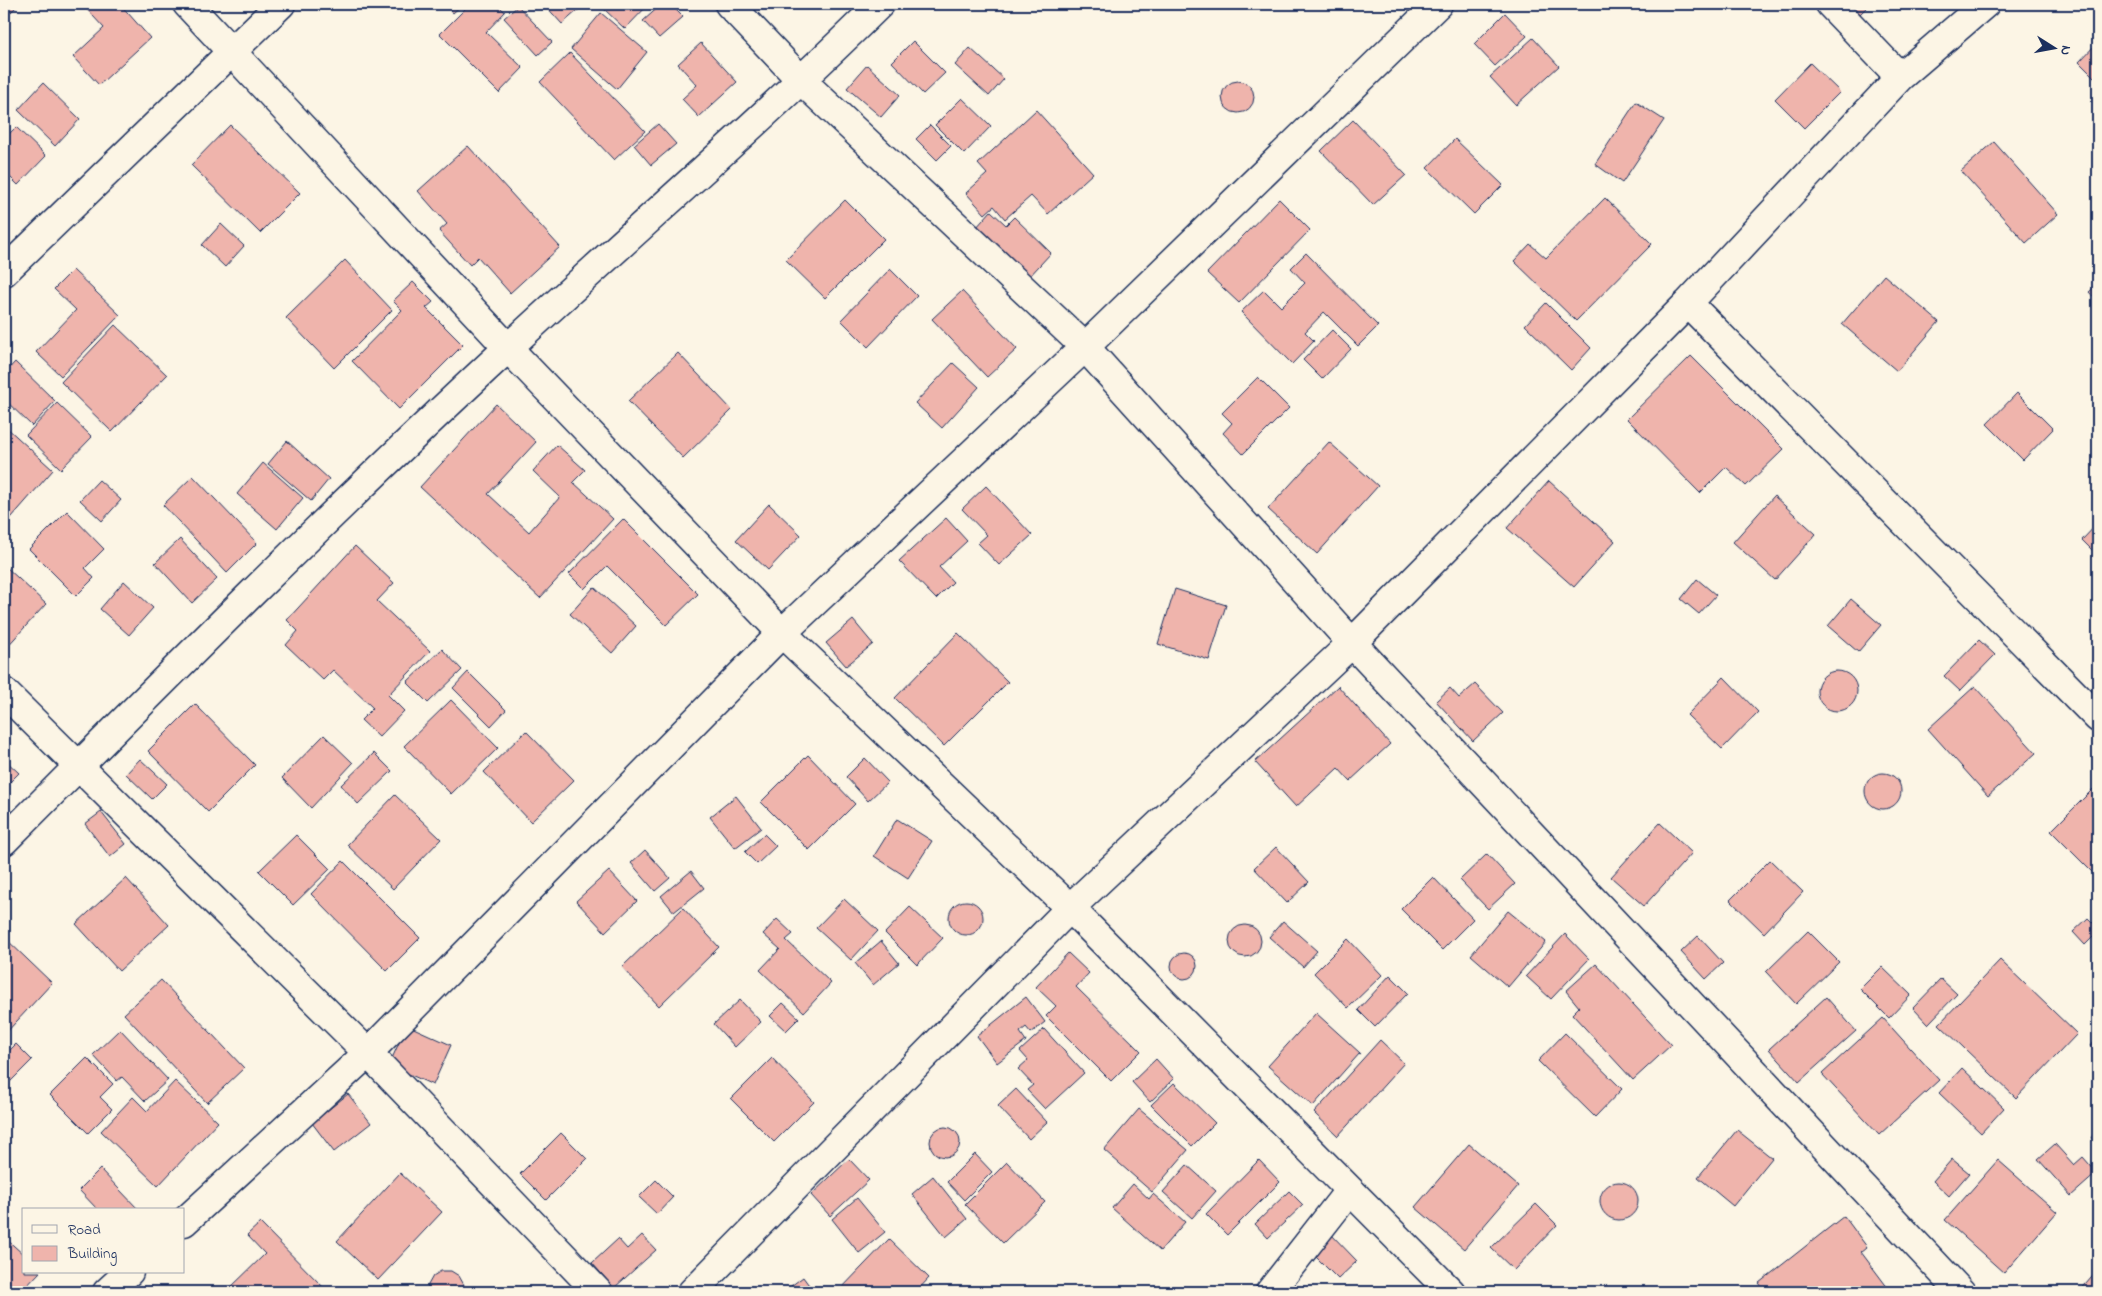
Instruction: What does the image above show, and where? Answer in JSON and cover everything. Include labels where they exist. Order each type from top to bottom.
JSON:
[{"type":"street","points":[[187,4],[508,348],[782,633],[1070,908],[1451,1292]]},
{"type":"street","points":[[4,272],[281,4]]},
{"type":"street","points":[[729,4],[802,81],[1085,347],[1352,643],[1961,1292]]},
{"type":"street","points":[[4,841],[291,554],[508,348],[802,81],[880,4]]},
{"type":"street","points":[[185,1221],[368,1053],[782,633],[1085,347],[1438,4]]},
{"type":"street","points":[[1830,4],[1900,77]]},
{"type":"street","points":[[692,1292],[1070,908],[1352,643],[1688,304],[1900,77],[1985,4]]},
{"type":"street","points":[[1688,304],[2098,718]]},
{"type":"street","points":[[4,692],[368,1053],[598,1292]]},
{"type":"street","points":[[1270,1292],[1349,1191]]},
{"type":"street","points":[[107,1292],[127,1274]]},
{"type":"building","points":[[4,4],[19,4],[4,19]]},
{"type":"building","points":[[82,4],[120,4],[150,38],[99,85],[73,57],[104,28]]},
{"type":"building","points":[[445,4],[463,4],[453,13]]},
{"type":"building","points":[[470,4],[497,4],[505,12],[486,32],[523,68],[499,93],[440,34]]},
{"type":"building","points":[[544,4],[585,4],[562,24]]},
{"type":"building","points":[[607,4],[649,4],[625,29],[603,8]]},
{"type":"building","points":[[662,4],[670,4],[683,17],[659,38],[643,21]]},
{"type":"building","points":[[1847,4],[1870,4],[1859,15]]},
{"type":"building","points":[[518,6],[552,42],[538,55],[504,18]]},
{"type":"building","points":[[601,13],[647,52],[617,89],[571,49]]},
{"type":"building","points":[[1505,13],[1527,36],[1495,66],[1474,44]]},
{"type":"building","points":[[1533,38],[1559,66],[1516,105],[1490,77]]},
{"type":"building","points":[[913,41],[945,73],[923,94],[892,62]]},
{"type":"building","points":[[2098,42],[2098,81],[2079,62]]},
{"type":"building","points":[[701,43],[737,82],[699,117],[682,99],[697,85],[678,64]]},
{"type":"building","points":[[970,48],[1004,79],[989,96],[955,65]]},
{"type":"building","points":[[570,53],[645,131],[614,160],[540,82]]},
{"type":"building","points":[[1810,63],[1840,92],[1804,128],[1775,99]]},
{"type":"building","points":[[867,65],[900,95],[881,117],[847,88]]},
{"type":"building","points":[[1238,81],[1244,82],[1249,86],[1253,91],[1253,103],[1249,108],[1244,112],[1238,113],[1232,112],[1227,108],[1223,103],[1222,97],[1223,91],[1227,86],[1232,82]]},
{"type":"building","points":[[43,83],[80,119],[55,146],[18,110]]},
{"type":"building","points":[[962,98],[991,126],[964,154],[935,125]]},
{"type":"building","points":[[1636,102],[1664,120],[1622,183],[1595,164]]},
{"type":"building","points":[[1036,110],[1093,173],[1048,214],[1031,196],[1005,219],[994,206],[985,214],[966,193],[987,174],[978,164]]},
{"type":"building","points":[[1353,120],[1406,175],[1373,205],[1321,151]]},
{"type":"building","points":[[658,124],[676,144],[651,165],[634,145]]},
{"type":"building","points":[[230,125],[300,193],[260,233],[191,165]]},
{"type":"building","points":[[930,125],[951,146],[937,160],[916,139]]},
{"type":"building","points":[[16,127],[46,156],[18,185],[4,171],[4,161],[10,154],[4,148],[4,139]]},
{"type":"building","points":[[1455,139],[1503,185],[1474,214],[1427,168]]},
{"type":"building","points":[[1994,142],[2058,214],[2026,243],[1961,171]]},
{"type":"building","points":[[468,146],[560,247],[510,293],[478,257],[470,265],[439,231],[447,224],[418,191]]},
{"type":"building","points":[[1605,198],[1652,244],[1576,321],[1514,261],[1530,244],[1546,258]]},
{"type":"building","points":[[1279,199],[1310,230],[1239,303],[1207,273]]},
{"type":"building","points":[[845,200],[884,239],[825,298],[786,260]]},
{"type":"building","points":[[991,211],[1006,225],[1014,217],[1051,253],[1028,278],[976,228]]},
{"type":"building","points":[[221,224],[244,246],[225,267],[202,245]]},
{"type":"building","points":[[1306,253],[1378,326],[1358,346],[1324,312],[1305,332],[1314,341],[1292,364],[1241,312],[1264,290],[1281,307],[1305,283],[1291,268]]},
{"type":"building","points":[[345,260],[392,310],[334,368],[286,318]]},
{"type":"building","points":[[890,269],[917,296],[868,347],[841,320]]},
{"type":"building","points":[[73,270],[120,315],[61,376],[36,352],[76,310],[54,289]]},
{"type":"building","points":[[1884,275],[1939,322],[1897,371],[1842,324]]},
{"type":"building","points":[[413,282],[433,302],[426,308],[463,345],[399,409],[352,361],[402,310],[393,301]]},
{"type":"building","points":[[2098,284],[2098,302],[2089,292]]},
{"type":"building","points":[[962,291],[1017,349],[987,377],[932,319]]},
{"type":"building","points":[[1546,303],[1591,348],[1571,370],[1525,325]]},
{"type":"building","points":[[115,325],[167,375],[112,432],[61,382]]},
{"type":"building","points":[[1332,330],[1351,349],[1322,379],[1303,360]]},
{"type":"building","points":[[678,353],[732,410],[683,458],[628,401]]},
{"type":"building","points":[[1691,356],[1784,449],[1746,486],[1726,467],[1700,493],[1627,419]]},
{"type":"building","points":[[15,362],[55,401],[32,426],[4,399],[4,374]]},
{"type":"building","points":[[953,363],[979,387],[942,428],[915,403]]},
{"type":"building","points":[[1258,377],[1289,408],[1243,454],[1223,433],[1232,423],[1222,413]]},
{"type":"building","points":[[2017,393],[2053,429],[2023,460],[1987,424]]},
{"type":"building","points":[[57,403],[92,437],[61,469],[26,435]]},
{"type":"building","points":[[496,404],[536,442],[488,494],[529,532],[560,497],[533,471],[557,445],[585,470],[573,482],[613,519],[540,598],[420,487]]},
{"type":"building","points":[[5,426],[53,470],[4,526],[4,428]]},
{"type":"building","points":[[287,441],[329,479],[311,501],[268,464]]},
{"type":"building","points":[[1329,442],[1378,486],[1317,554],[1268,509]]},
{"type":"building","points":[[263,463],[303,498],[277,529],[237,494]]},
{"type":"building","points":[[193,476],[257,543],[227,573],[163,505]]},
{"type":"building","points":[[99,480],[121,500],[102,521],[80,500]]},
{"type":"building","points":[[1549,481],[1615,541],[1574,587],[1507,528]]},
{"type":"building","points":[[986,486],[1032,535],[999,565],[978,543],[987,535],[962,509]]},
{"type":"building","points":[[1774,496],[1816,534],[1775,580],[1733,542]]},
{"type":"building","points":[[769,504],[801,535],[768,570],[736,540]]},
{"type":"building","points":[[67,511],[104,549],[85,568],[94,578],[76,596],[29,549]]},
{"type":"building","points":[[946,518],[967,541],[939,567],[953,582],[936,599],[899,561]]},
{"type":"building","points":[[623,519],[698,594],[666,625],[607,566],[584,589],[569,574]]},
{"type":"building","points":[[2098,523],[2098,556],[2082,540]]},
{"type":"building","points":[[180,539],[217,579],[192,603],[155,563]]},
{"type":"building","points":[[355,546],[394,583],[377,601],[430,651],[388,695],[404,711],[379,737],[361,720],[373,708],[333,670],[323,680],[286,645],[298,631],[287,620]]},
{"type":"building","points":[[4,567],[46,604],[4,650]]},
{"type":"building","points":[[1697,579],[1716,595],[1699,614],[1681,599]]},
{"type":"building","points":[[124,581],[153,608],[129,635],[100,609]]},
{"type":"building","points":[[594,587],[636,626],[612,653],[570,614]]},
{"type":"building","points":[[1175,589],[1226,605],[1209,660],[1158,644]]},
{"type":"building","points":[[1851,599],[1881,625],[1858,652],[1828,626]]},
{"type":"building","points":[[853,620],[873,644],[846,666],[826,643]]},
{"type":"building","points":[[958,633],[1008,682],[944,746],[895,698]]},
{"type":"building","points":[[1979,640],[1995,655],[1960,691],[1944,676]]},
{"type":"building","points":[[442,649],[462,670],[428,703],[407,682]]},
{"type":"building","points":[[1837,671],[1851,677],[1857,691],[1851,705],[1837,711],[1823,705],[1817,691],[1823,677]]},
{"type":"building","points":[[468,672],[506,710],[491,726],[453,688]]},
{"type":"building","points":[[1724,677],[1758,712],[1722,749],[1687,715]]},
{"type":"building","points":[[1475,684],[1503,713],[1473,741],[1436,701],[1450,688],[1459,698]]},
{"type":"building","points":[[1338,686],[1390,744],[1350,781],[1338,768],[1296,807],[1255,762]]},
{"type":"building","points":[[1975,686],[2036,753],[1988,796],[1928,729]]},
{"type":"building","points":[[451,700],[498,748],[451,794],[404,746]]},
{"type":"building","points":[[195,704],[255,765],[208,812],[148,751]]},
{"type":"building","points":[[526,731],[574,780],[531,822],[484,772]]},
{"type":"building","points":[[324,735],[353,763],[311,808],[282,778]]},
{"type":"building","points":[[374,753],[392,771],[358,804],[341,785]]},
{"type":"building","points":[[808,755],[855,804],[809,850],[761,802]]},
{"type":"building","points":[[865,758],[888,782],[868,801],[846,777]]},
{"type":"building","points":[[4,759],[19,773],[4,788]]},
{"type":"building","points":[[140,759],[167,784],[152,799],[126,774]]},
{"type":"building","points":[[1883,773],[1890,774],[1896,778],[1900,784],[1900,798],[1896,804],[1890,808],[1883,809],[1876,808],[1870,804],[1866,798],[1865,791],[1866,784],[1870,778],[1876,774]]},
{"type":"building","points":[[2093,789],[2098,794],[2098,878],[2051,831]]},
{"type":"building","points":[[395,795],[441,839],[393,889],[347,845]]},
{"type":"building","points":[[736,796],[761,828],[735,848],[710,817]]},
{"type":"building","points":[[101,812],[126,844],[110,857],[85,824]]},
{"type":"building","points":[[897,819],[932,841],[908,878],[874,856]]},
{"type":"building","points":[[1660,823],[1692,853],[1644,906],[1611,877]]},
{"type":"building","points":[[764,834],[776,846],[757,864],[745,852]]},
{"type":"building","points":[[296,835],[330,869],[293,905],[259,871]]},
{"type":"building","points":[[1276,847],[1309,882],[1287,903],[1254,868]]},
{"type":"building","points":[[645,850],[670,878],[655,891],[631,863]]},
{"type":"building","points":[[1487,854],[1515,884],[1488,909],[1460,880]]},
{"type":"building","points":[[1770,860],[1803,892],[1764,933],[1730,900]]},
{"type":"building","points":[[343,861],[420,938],[387,971],[311,894]]},
{"type":"building","points":[[609,871],[637,901],[605,932],[576,901]]},
{"type":"building","points":[[691,871],[704,888],[674,912],[661,896]]},
{"type":"building","points":[[1433,877],[1473,919],[1442,950],[1401,909]]},
{"type":"building","points":[[126,878],[169,925],[119,971],[76,924]]},
{"type":"building","points":[[844,899],[878,931],[851,960],[816,928]]},
{"type":"building","points":[[966,901],[978,906],[983,918],[978,930],[966,935],[954,930],[949,918],[954,906]]},
{"type":"building","points":[[910,907],[943,938],[917,965],[885,933]]},
{"type":"building","points":[[683,908],[719,947],[659,1006],[622,967]]},
{"type":"building","points":[[1508,911],[1546,942],[1508,987],[1471,955]]},
{"type":"building","points":[[2088,918],[2098,928],[2098,932],[2085,945],[2073,932]]},
{"type":"building","points":[[777,919],[793,934],[786,940],[831,983],[804,1012],[760,970],[780,949],[763,934]]},
{"type":"building","points":[[1283,921],[1317,951],[1303,967],[1269,937]]},
{"type":"building","points":[[1245,925],[1257,929],[1261,941],[1257,953],[1245,957],[1233,953],[1229,941],[1233,929]]},
{"type":"building","points":[[1808,931],[1839,962],[1796,1004],[1766,972]]},
{"type":"building","points":[[1565,934],[1589,959],[1551,999],[1526,976]]},
{"type":"building","points":[[1698,936],[1723,963],[1706,979],[1681,952]]},
{"type":"building","points":[[4,937],[52,983],[4,1035]]},
{"type":"building","points":[[1348,939],[1382,975],[1348,1008],[1314,973]]},
{"type":"building","points":[[881,941],[899,963],[873,985],[855,963]]},
{"type":"building","points":[[1068,953],[1089,973],[1076,987],[1141,1051],[1111,1081],[1046,1016],[1056,1006],[1036,987]]},
{"type":"building","points":[[1184,953],[1194,956],[1197,966],[1194,976],[1184,979],[1174,976],[1171,966],[1174,956]]},
{"type":"building","points":[[2000,960],[2077,1034],[2016,1098],[1939,1024]]},
{"type":"building","points":[[1596,964],[1671,1045],[1633,1080],[1572,1014],[1579,1007],[1566,991]]},
{"type":"building","points":[[1882,967],[1911,995],[1889,1018],[1860,989]]},
{"type":"building","points":[[1390,975],[1408,993],[1375,1027],[1358,1010]]},
{"type":"building","points":[[1941,979],[1957,994],[1928,1024],[1913,1008]]},
{"type":"building","points":[[161,980],[244,1068],[207,1103],[124,1014]]},
{"type":"building","points":[[1026,997],[1045,1022],[1031,1033],[1026,1027],[1020,1032],[1026,1041],[997,1063],[977,1036]]},
{"type":"building","points":[[1826,997],[1856,1031],[1799,1082],[1769,1049]]},
{"type":"building","points":[[740,1000],[761,1022],[735,1047],[714,1024]]},
{"type":"building","points":[[783,1003],[799,1018],[786,1031],[770,1016]]},
{"type":"building","points":[[1316,1013],[1360,1053],[1313,1106],[1268,1066]]},
{"type":"building","points":[[1883,1018],[1939,1080],[1879,1135],[1822,1074]]},
{"type":"building","points":[[407,1025],[451,1045],[433,1085],[389,1065]]},
{"type":"building","points":[[120,1029],[168,1080],[145,1101],[122,1077],[117,1081],[93,1055]]},
{"type":"building","points":[[1044,1029],[1084,1073],[1045,1109],[1027,1090],[1033,1085],[1018,1069],[1028,1060],[1020,1051]]},
{"type":"building","points":[[1565,1033],[1622,1089],[1595,1117],[1538,1061]]},
{"type":"building","points":[[2098,1037],[2098,1052],[2091,1046]]},
{"type":"building","points":[[1380,1040],[1404,1063],[1338,1136],[1314,1113]]},
{"type":"building","points":[[16,1044],[32,1060],[4,1088],[4,1056]]},
{"type":"building","points":[[87,1058],[113,1084],[100,1097],[112,1109],[88,1133],[50,1095]]},
{"type":"building","points":[[772,1058],[814,1102],[774,1142],[731,1099]]},
{"type":"building","points":[[1156,1059],[1174,1079],[1150,1102],[1132,1082]]},
{"type":"building","points":[[1962,1068],[2004,1108],[1981,1133],[1939,1093]]},
{"type":"building","points":[[175,1081],[218,1122],[158,1186],[101,1131],[133,1097],[147,1111]]},
{"type":"building","points":[[1174,1083],[1215,1123],[1192,1146],[1151,1105]]},
{"type":"building","points":[[1016,1089],[1047,1122],[1029,1139],[998,1106]]},
{"type":"building","points":[[348,1094],[371,1123],[334,1152],[312,1123]]},
{"type":"building","points":[[1139,1109],[1188,1150],[1152,1192],[1104,1150]]},
{"type":"building","points":[[945,1127],[956,1131],[960,1142],[956,1153],[945,1157],[934,1153],[930,1142],[934,1131]]},
{"type":"building","points":[[2098,1127],[2098,1143],[2091,1138]]},
{"type":"building","points":[[1737,1130],[1772,1158],[1733,1206],[1698,1177]]},
{"type":"building","points":[[561,1133],[587,1159],[546,1200],[520,1174]]},
{"type":"building","points":[[1469,1144],[1518,1186],[1464,1249],[1415,1207]]},
{"type":"building","points":[[2055,1144],[2074,1165],[2083,1157],[2097,1173],[2071,1196],[2038,1159]]},
{"type":"building","points":[[975,1154],[992,1172],[964,1200],[947,1182]]},
{"type":"building","points":[[849,1159],[869,1180],[830,1216],[811,1195]]},
{"type":"building","points":[[1952,1159],[1969,1173],[1949,1196],[1933,1181]]},
{"type":"building","points":[[1259,1160],[1280,1182],[1227,1235],[1206,1214]]},
{"type":"building","points":[[1998,1160],[2057,1212],[2004,1273],[1945,1220]]},
{"type":"building","points":[[1007,1162],[1045,1202],[1003,1243],[965,1204]]},
{"type":"building","points":[[1187,1165],[1216,1191],[1192,1218],[1163,1192]]},
{"type":"building","points":[[100,1169],[137,1208],[96,1208],[79,1190]]},
{"type":"building","points":[[400,1173],[442,1212],[378,1280],[337,1241]]},
{"type":"building","points":[[933,1176],[967,1219],[946,1237],[912,1194]]},
{"type":"building","points":[[656,1180],[673,1197],[657,1214],[639,1197]]},
{"type":"building","points":[[1619,1182],[1626,1183],[1632,1188],[1637,1194],[1637,1208],[1632,1214],[1626,1219],[1619,1220],[1612,1219],[1606,1214],[1601,1208],[1600,1201],[1601,1194],[1606,1188],[1612,1183]]},
{"type":"building","points":[[1133,1184],[1149,1199],[1153,1194],[1185,1222],[1160,1251],[1112,1208]]},
{"type":"building","points":[[1289,1191],[1303,1205],[1268,1238],[1255,1224]]},
{"type":"building","points":[[857,1198],[885,1232],[859,1253],[832,1219]]},
{"type":"building","points":[[1536,1204],[1557,1225],[1514,1270],[1491,1248]]},
{"type":"building","points":[[1844,1216],[1867,1247],[1861,1252],[1891,1292],[1766,1292],[1759,1283]]},
{"type":"building","points":[[260,1223],[328,1292],[227,1291],[265,1254],[247,1235]]},
{"type":"building","points":[[1328,1231],[1357,1261],[1338,1279],[1309,1250]]},
{"type":"building","points":[[642,1235],[656,1250],[614,1288],[592,1263],[618,1239],[627,1249]]},
{"type":"building","points":[[4,1237],[22,1253],[22,1274],[38,1274],[21,1292],[4,1292]]},
{"type":"building","points":[[889,1239],[929,1278],[916,1292],[838,1292]]},
{"type":"building","points":[[2098,1270],[2098,1292],[2079,1292]]},
{"type":"building","points":[[441,1271],[451,1271],[459,1276],[464,1285],[464,1292],[428,1292],[428,1285],[433,1276]]},
{"type":"building","points":[[803,1277],[814,1292],[783,1292]]}]
